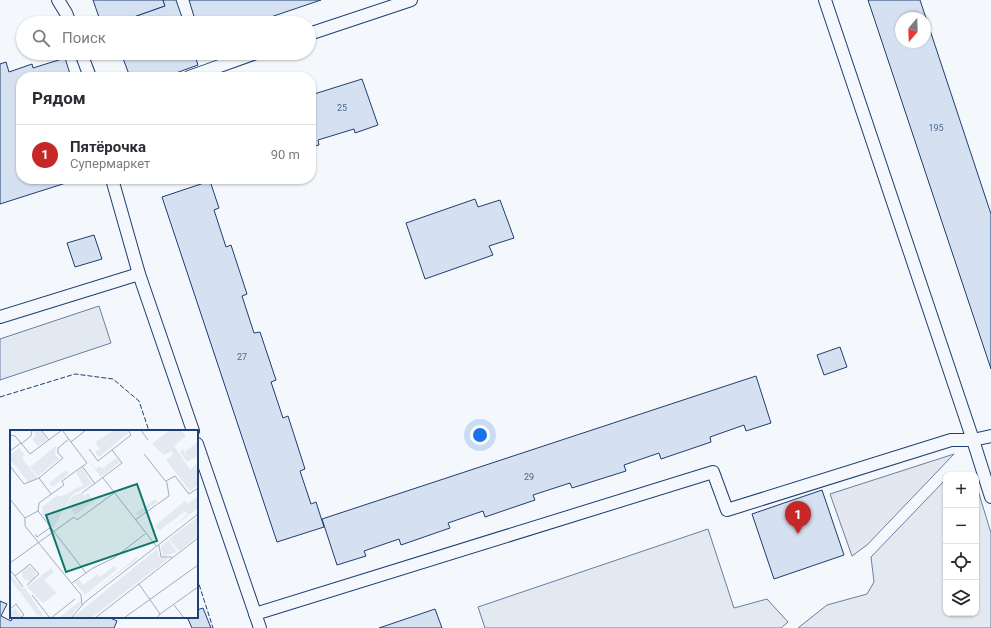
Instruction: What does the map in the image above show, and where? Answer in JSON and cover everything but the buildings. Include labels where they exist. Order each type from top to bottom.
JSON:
[{"type":"lane","points":[[58,0],[67,16]]},
{"type":"lane","points":[[316,32],[411,0]]},
{"type":"lane","points":[[825,0],[991,496]]},
{"type":"lane","points":[[84,60],[88,72]]},
{"type":"lane","points":[[203,72],[236,60]]},
{"type":"lane","points":[[113,184],[140,274],[193,430]]},
{"type":"lane","points":[[0,317],[140,274]]},
{"type":"lane","points":[[255,614],[713,472],[727,510],[952,440],[973,440],[991,436]]},
{"type":"lane","points":[[198,447],[260,628]]},
{"type":"shaded area","points":[[99,306],[111,343],[0,380],[0,339]]},
{"type":"shaded area","points":[[954,454],[867,545],[852,556],[830,494]]},
{"type":"shaded area","points":[[943,482],[943,616],[979,616],[979,494],[991,533],[991,628],[798,628],[827,605],[867,594],[874,582],[871,557]]},
{"type":"shaded area","points":[[708,529],[734,608],[767,599],[788,622],[781,628],[485,628],[478,607]]},
{"type":"fence","points":[[0,397],[75,374],[113,379],[139,401],[149,430]]},
{"type":"fence","points":[[198,581],[213,628]]},
{"type":"place","name":"Пятёрочка","points":[[798,534]]}]
